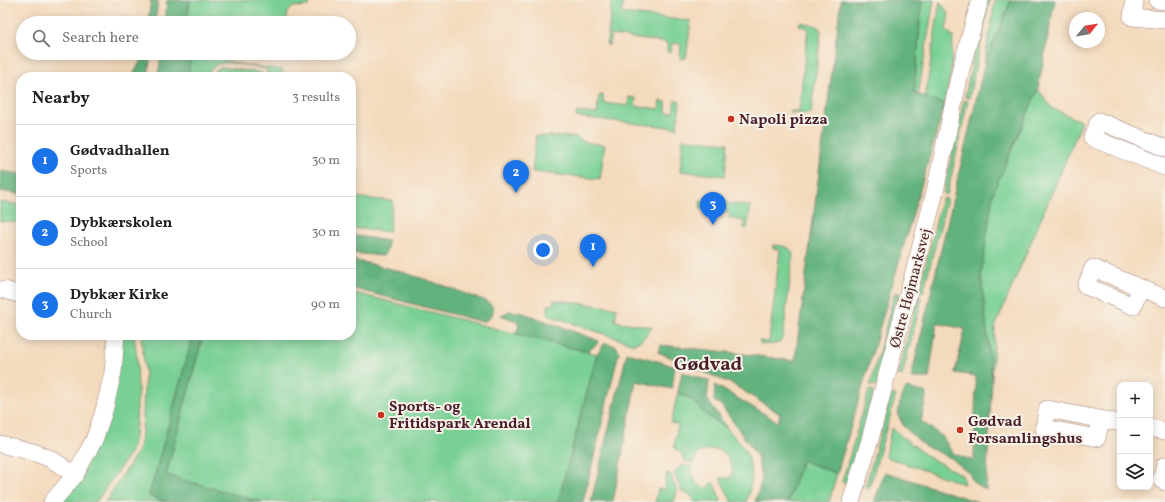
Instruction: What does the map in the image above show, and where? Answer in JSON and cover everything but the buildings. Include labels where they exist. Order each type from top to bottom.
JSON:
[{"type":"street","name":"Østre Højmarksvej","points":[[960,73],[969,0]]},
{"type":"street","name":"Østre Højmarksvej","points":[[851,502],[875,422],[934,196],[960,73],[980,0]]},
{"type":"street","points":[[1134,0],[1132,17],[1165,20]]},
{"type":"street","points":[[1157,0],[1165,1]]},
{"type":"street","points":[[1165,148],[1099,121],[1092,138],[1165,167]]},
{"type":"street","points":[[1142,158],[1148,141]]},
{"type":"street","points":[[1141,288],[1165,298]]},
{"type":"street","points":[[0,290],[16,293]]},
{"type":"street","points":[[52,502],[74,475],[94,440],[104,411],[113,372],[116,340]]},
{"type":"street","points":[[1101,419],[1117,422]]},
{"type":"street","points":[[1153,429],[1165,431]]},
{"type":"street","points":[[0,444],[33,452],[51,459],[74,475]]},
{"type":"street","points":[[1165,465],[1161,480],[1165,482]]},
{"type":"green space","points":[[151,0],[158,0],[156,16],[149,16]]},
{"type":"green space","points":[[167,0],[190,0],[188,16],[166,16]]},
{"type":"green space","points":[[190,0],[310,0],[309,6],[293,7],[288,12],[287,16],[188,16]]},
{"type":"green space","points":[[612,0],[624,0],[621,13],[691,21],[686,58],[680,59],[681,44],[672,43],[671,52],[667,52],[667,43],[611,35],[609,45],[607,45]]},
{"type":"green space","points":[[841,0],[922,0],[914,93],[945,104],[837,474],[802,460],[788,502],[755,502],[762,480],[757,456],[721,405],[714,401],[715,385],[778,422],[780,414],[734,385],[658,352],[661,345],[795,361]]},
{"type":"green space","points":[[922,0],[934,0],[918,95],[914,93]]},
{"type":"green space","points":[[985,0],[990,0],[969,98],[965,97]]},
{"type":"green space","points":[[995,0],[1011,0],[984,66]]},
{"type":"green space","points":[[1011,0],[1055,0],[1038,89],[993,193],[981,275],[992,378],[986,490],[974,483],[969,473],[951,458],[925,446],[904,427],[898,415],[901,396],[907,388],[927,393],[921,421],[943,437],[952,453],[974,461],[976,376],[955,373],[965,329],[937,323],[929,378],[911,378],[984,66]]},
{"type":"green space","points":[[940,1],[949,15],[946,30],[953,36],[951,73],[945,104],[925,98]]},
{"type":"green space","points":[[800,22],[818,26],[821,31],[812,107],[811,112],[808,114],[790,113],[789,111],[799,111],[808,28],[799,25]]},
{"type":"green space","points":[[141,60],[150,60],[149,72],[135,72]]},
{"type":"green space","points":[[160,60],[190,60],[189,72],[159,72]]},
{"type":"green space","points":[[190,60],[226,60],[241,64],[220,63],[209,72],[189,72]]},
{"type":"green space","points":[[248,66],[282,70],[282,72],[267,72],[266,69]]},
{"type":"green space","points":[[221,67],[255,72],[214,72]]},
{"type":"green space","points":[[1038,89],[1052,108],[1082,122],[995,327],[992,378],[981,275],[993,193]]},
{"type":"green space","points":[[603,95],[603,103],[628,106],[629,97],[636,98],[635,106],[659,109],[660,101],[666,102],[666,112],[673,113],[675,100],[680,101],[677,128],[576,117],[577,112],[597,114],[599,96]]},
{"type":"green space","points":[[964,100],[968,101],[947,195],[943,194]]},
{"type":"green space","points":[[536,136],[576,137],[584,142],[605,145],[600,179],[532,172]]},
{"type":"green space","points":[[683,139],[728,143],[725,176],[680,171]]},
{"type":"green space","points":[[0,171],[16,173],[16,193],[0,191]]},
{"type":"green space","points":[[356,197],[393,201],[389,232],[356,229]]},
{"type":"green space","points":[[942,198],[947,199],[923,293],[919,291]]},
{"type":"green space","points":[[700,200],[751,206],[747,228],[744,228],[744,221],[729,218],[729,213],[700,209]]},
{"type":"green space","points":[[0,202],[16,204],[16,223],[0,221]]},
{"type":"green space","points":[[356,236],[388,241],[387,250],[383,256],[356,253]]},
{"type":"green space","points":[[773,245],[790,249],[793,255],[783,337],[779,342],[768,345],[761,344],[759,341],[769,342],[780,250],[773,248]]},
{"type":"green space","points":[[356,261],[404,273],[489,302],[493,308],[493,313],[483,322],[356,289]]},
{"type":"green space","points":[[895,292],[900,294],[876,386],[870,385]]},
{"type":"green space","name":"Sports- og Fritidspark Arendal","points":[[356,293],[597,354],[558,502],[261,502],[166,475],[202,340],[356,340]]},
{"type":"green space","points":[[918,297],[922,298],[902,376],[898,375]]},
{"type":"green space","points":[[554,300],[617,308],[615,321],[652,327],[640,341],[634,344],[548,315],[548,305],[553,305]]},
{"type":"green space","points":[[510,311],[523,313],[597,340],[598,343],[587,352],[516,334],[519,325],[516,321],[501,315]]},
{"type":"green space","points":[[120,340],[135,340],[137,358],[138,390],[135,438],[131,452],[96,502],[60,502],[72,486]]},
{"type":"green space","points":[[142,340],[192,340],[149,496],[168,502],[105,502],[139,448],[142,433],[145,371]]},
{"type":"green space","points":[[192,340],[202,340],[166,475],[261,502],[168,502],[149,496]]},
{"type":"green space","points":[[605,343],[616,346],[619,352],[583,502],[558,502],[597,354]]},
{"type":"green space","points":[[627,353],[675,367],[672,389],[636,381],[613,502],[591,502]]},
{"type":"green space","points":[[682,372],[709,381],[707,399],[727,428],[706,415],[693,401],[678,392]]},
{"type":"green space","points":[[869,390],[874,391],[847,484],[842,482]]},
{"type":"green space","points":[[678,392],[693,401],[706,415],[727,428],[744,448],[749,459],[752,475],[746,502],[732,502],[720,478],[730,478],[733,471],[725,454],[716,449],[711,449],[697,454],[693,463],[685,461],[681,453],[674,447],[678,425],[671,423]]},
{"type":"green space","points":[[891,395],[896,395],[869,489],[865,488]]},
{"type":"green space","points":[[891,428],[930,458],[962,475],[964,484],[886,457]]},
{"type":"green space","points":[[802,460],[837,474],[829,502],[788,502]]},
{"type":"green space","points":[[682,465],[691,467],[694,479],[701,486],[708,489],[711,482],[714,484],[721,501],[695,502],[691,495],[682,492],[674,473]]},
{"type":"green space","points":[[885,472],[978,502],[874,502]]},
{"type":"green space","points":[[667,473],[670,474],[677,491],[674,502],[655,502],[658,489],[664,490]]},
{"type":"place","name":"Napoli pizza","points":[[731,119]]},
{"type":"place","name":"Dybkærskolen","points":[[516,193]]},
{"type":"place","name":"Dybkær Kirke","points":[[713,225]]},
{"type":"place","name":"Gødvadhallen","points":[[593,267]]},
{"type":"place","name":"Sports- og Fritidspark Arendal","points":[[381,415]]},
{"type":"place","name":"Gødvad Forsamlingshus","points":[[960,430]]},
{"type":"district","name":"Gødvad","points":[[708,363]]}]
